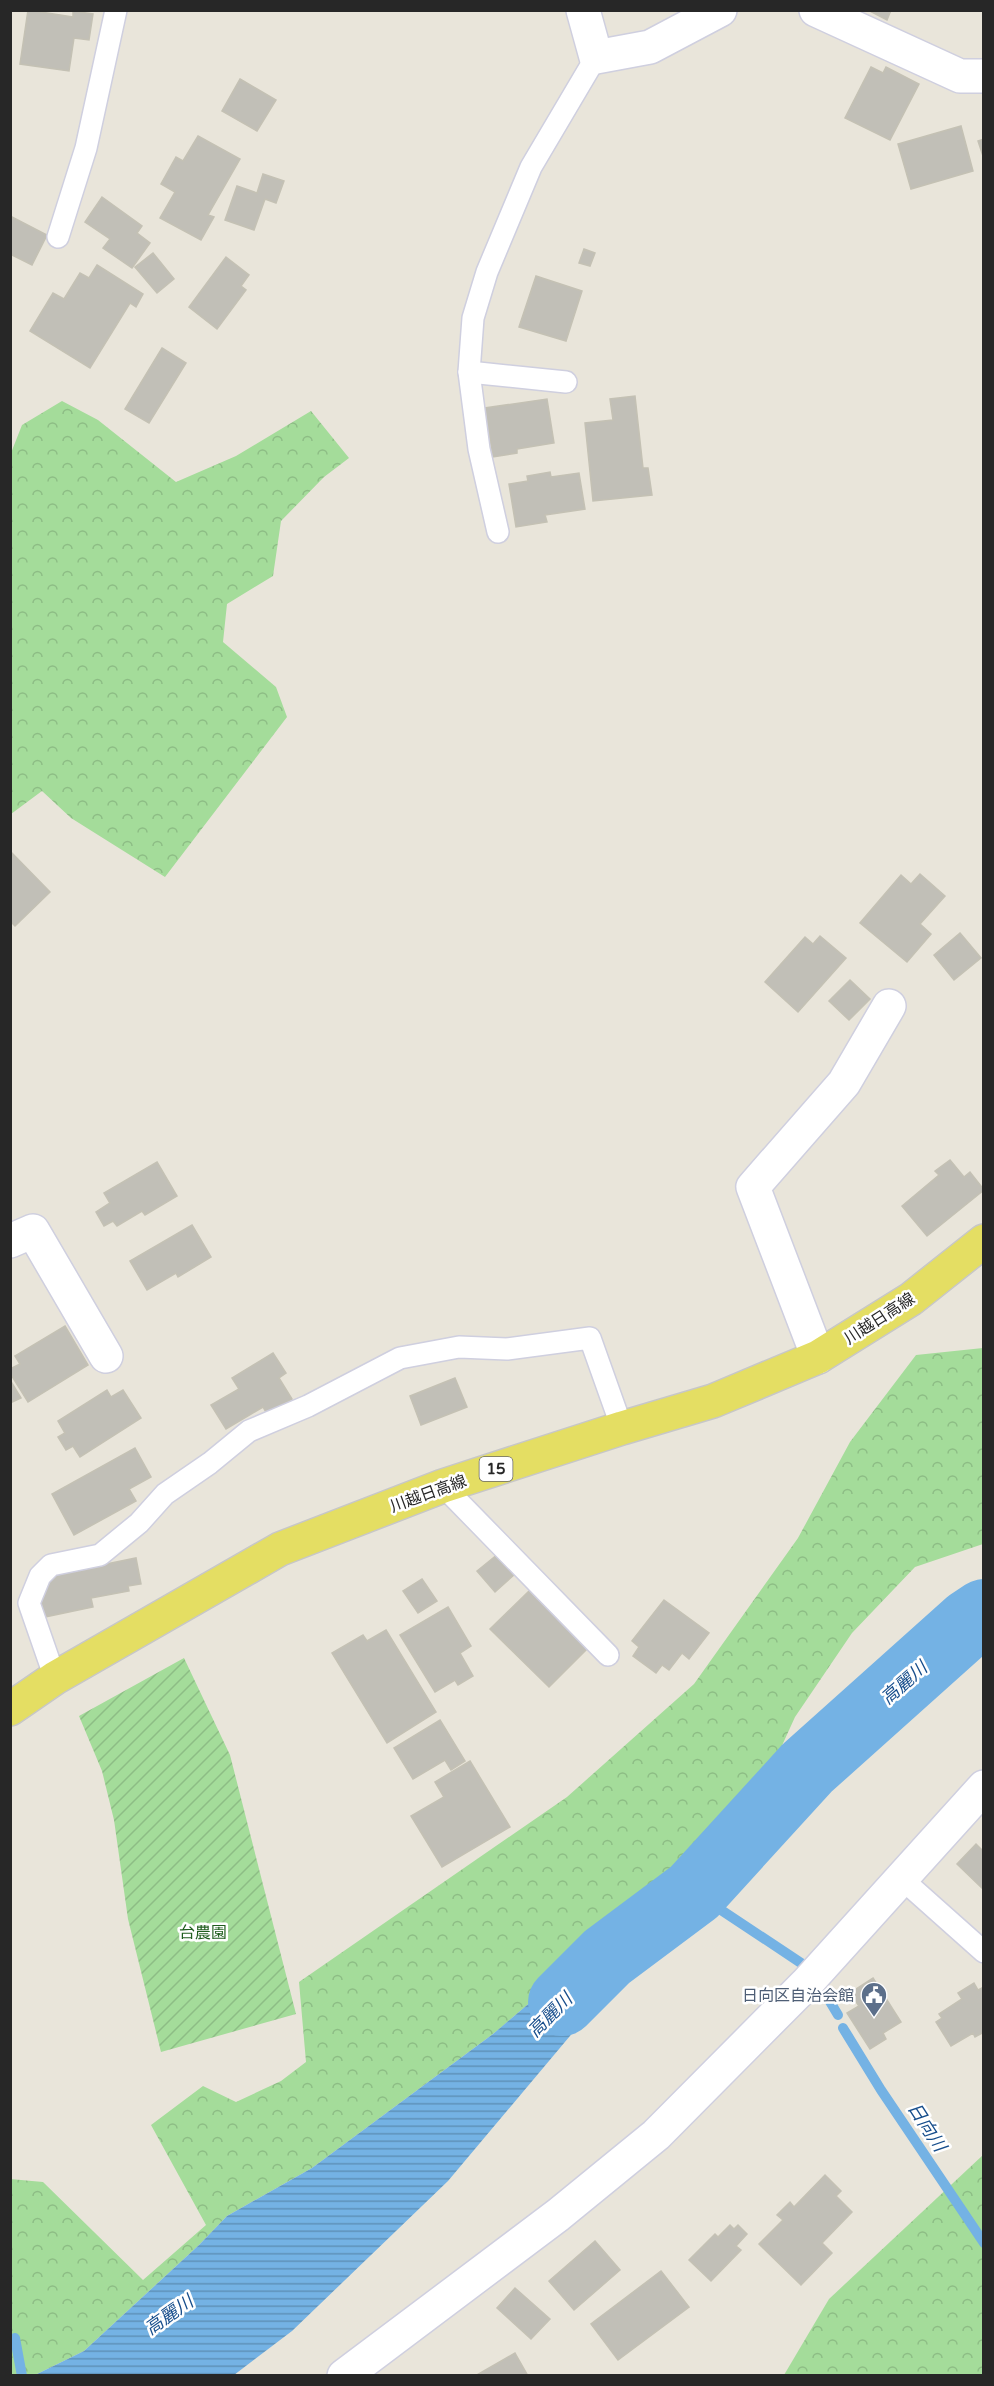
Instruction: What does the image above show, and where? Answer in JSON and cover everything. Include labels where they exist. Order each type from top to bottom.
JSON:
[{"type":"main road","name":"川越日高線","points":[[10,1709],[55,1678],[280,1549],[443,1486],[712,1401],[818,1357],[911,1299],[984,1241]]},
{"type":"street","points":[[584,10],[596,57],[650,47],[720,10]]},
{"type":"street","points":[[816,10],[960,75],[984,76]]},
{"type":"street","points":[[818,1357],[753,1187],[844,1083],[889,1006]]},
{"type":"street","points":[[10,1242],[33,1231],[106,1356]]},
{"type":"street","points":[[344,2376],[558,2215],[656,2135],[806,1984],[984,1787]]},
{"type":"lane","points":[[58,237],[86,148],[116,10]]},
{"type":"lane","points":[[498,532],[479,449],[470,372],[473,318],[487,272],[531,167],[596,57]]},
{"type":"lane","points":[[470,372],[566,382]]},
{"type":"lane","points":[[55,1678],[29,1603],[40,1576],[51,1565],[100,1555],[139,1523],[165,1494],[210,1463],[249,1431],[308,1406],[400,1358],[459,1347],[507,1349],[591,1338],[622,1428]]},
{"type":"lane","points":[[443,1486],[608,1655]]},
{"type":"lane","points":[[902,1879],[984,1952]]},
{"type":"green space","points":[[62,401],[98,420],[176,482],[236,456],[311,411],[349,458],[324,477],[281,521],[273,576],[227,604],[223,642],[276,687],[287,717],[165,877],[71,818],[42,791],[11,814],[11,453],[22,425]]},
{"type":"green space","points":[[983,1348],[983,1544],[915,1567],[852,1633],[795,1717],[754,1807],[493,2034],[312,2168],[227,2216],[199,2245],[84,2351],[35,2375],[11,2375],[10,2179],[43,2182],[143,2280],[206,2225],[151,2125],[203,2086],[236,2102],[281,2081],[306,2062],[299,1982],[567,1797],[694,1684],[798,1538],[850,1442],[916,1355]]},
{"type":"green space","name":"台農園","points":[[184,1658],[230,1755],[296,2014],[161,2052],[128,1919],[114,1820],[102,1771],[79,1716]]},
{"type":"green space","points":[[983,2155],[983,2375],[784,2375],[829,2299]]},
{"type":"water","points":[[606,1938],[649,1942],[448,2181],[292,2331],[234,2375],[35,2375],[84,2351],[199,2245],[227,2216],[312,2168],[493,2034]]},
{"type":"building","points":[[28,10],[73,17],[73,11],[93,14],[89,40],[74,38],[69,71],[20,64]]},
{"type":"building","points":[[868,10],[891,10],[887,20]]},
{"type":"building","points":[[871,67],[883,73],[886,67],[919,84],[890,140],[845,118]]},
{"type":"building","points":[[240,79],[276,100],[257,131],[222,111]]},
{"type":"building","points":[[961,126],[973,171],[911,189],[898,144]]},
{"type":"building","points":[[198,136],[240,159],[208,215],[214,217],[201,240],[160,218],[175,192],[161,184],[176,157],[183,161]]},
{"type":"building","points":[[984,139],[984,159],[978,141]]},
{"type":"building","points":[[263,174],[284,181],[276,203],[265,199],[254,230],[225,220],[237,186],[257,193]]},
{"type":"building","points":[[102,197],[142,226],[137,233],[150,243],[132,268],[103,248],[110,239],[85,222]]},
{"type":"building","points":[[10,216],[47,235],[32,265],[10,254]]},
{"type":"building","points":[[584,249],[595,253],[590,266],[579,263]]},
{"type":"building","points":[[153,253],[174,279],[157,293],[135,267]]},
{"type":"building","points":[[226,257],[249,275],[241,286],[246,290],[217,329],[189,307]]},
{"type":"building","points":[[97,265],[143,294],[136,307],[130,303],[90,368],[30,331],[53,293],[64,299],[80,273],[89,278]]},
{"type":"building","points":[[536,276],[582,291],[566,341],[519,327]]},
{"type":"building","points":[[162,348],[186,363],[149,423],[125,409]]},
{"type":"building","points":[[635,396],[643,468],[648,468],[652,495],[593,501],[585,423],[613,420],[610,399]]},
{"type":"building","points":[[547,399],[554,443],[517,449],[517,453],[493,457],[485,408]]},
{"type":"building","points":[[550,472],[551,477],[579,473],[585,509],[545,515],[547,522],[516,527],[509,484],[528,481],[527,476]]},
{"type":"building","points":[[10,851],[50,892],[15,926],[10,921]]},
{"type":"building","points":[[920,874],[945,896],[920,924],[931,934],[907,962],[860,923],[901,875],[911,884]]},
{"type":"building","points":[[960,933],[981,958],[954,980],[934,955]]},
{"type":"building","points":[[820,936],[846,958],[798,1012],[765,982],[805,937],[813,944]]},
{"type":"building","points":[[850,980],[870,999],[849,1020],[829,1001]]},
{"type":"building","points":[[950,1160],[964,1177],[970,1172],[984,1190],[927,1236],[902,1206],[939,1175],[935,1171]]},
{"type":"building","points":[[157,1162],[177,1196],[145,1215],[142,1211],[117,1226],[113,1221],[104,1226],[96,1212],[110,1203],[104,1193]]},
{"type":"building","points":[[192,1225],[211,1257],[178,1277],[176,1273],[147,1290],[130,1261]]},
{"type":"building","points":[[65,1326],[88,1365],[28,1402],[10,1373],[10,1369],[20,1364],[15,1356]]},
{"type":"building","points":[[273,1353],[286,1373],[279,1378],[292,1399],[267,1414],[263,1407],[226,1429],[211,1405],[239,1389],[232,1378]]},
{"type":"building","points":[[455,1378],[467,1407],[421,1425],[410,1396]]},
{"type":"building","points":[[10,1380],[21,1398],[10,1403]]},
{"type":"building","points":[[107,1390],[111,1397],[123,1390],[141,1418],[80,1457],[73,1446],[66,1450],[58,1437],[65,1433],[58,1421]]},
{"type":"building","points":[[135,1448],[151,1477],[129,1489],[136,1501],[74,1535],[52,1494]]},
{"type":"building","points":[[498,1554],[515,1574],[495,1592],[477,1571]]},
{"type":"building","points":[[136,1558],[141,1584],[128,1586],[129,1591],[91,1598],[93,1607],[40,1618],[36,1602],[53,1575]]},
{"type":"building","points":[[422,1579],[437,1601],[418,1613],[403,1591]]},
{"type":"building","points":[[529,1591],[588,1648],[549,1687],[490,1629]]},
{"type":"building","points":[[664,1600],[709,1633],[689,1659],[682,1653],[669,1670],[662,1665],[656,1673],[633,1656],[639,1647],[632,1641]]},
{"type":"building","points":[[448,1607],[471,1646],[460,1653],[473,1676],[458,1685],[455,1680],[435,1692],[400,1635]]},
{"type":"building","points":[[386,1630],[436,1712],[387,1743],[332,1653],[363,1635],[367,1641]]},
{"type":"building","points":[[440,1720],[465,1761],[451,1770],[445,1760],[413,1779],[394,1748]]},
{"type":"building","points":[[470,1761],[510,1827],[442,1867],[411,1816],[444,1797],[435,1782]]},
{"type":"building","points":[[976,1844],[984,1852],[984,1890],[957,1864]]},
{"type":"building","name":"日向区自治会館","points":[[873,1978],[901,2022],[883,2033],[886,2039],[870,2049],[847,2013],[859,2006],[850,1993]]},
{"type":"building","points":[[974,1983],[978,1990],[984,1987],[984,2032],[975,2037],[973,2033],[951,2046],[936,2022],[942,2018],[939,2014],[962,1999],[958,1993]]},
{"type":"building","points":[[825,2175],[841,2191],[836,2196],[852,2212],[822,2243],[832,2253],[801,2285],[759,2244],[783,2220],[777,2215],[790,2202],[794,2207]]},
{"type":"building","points":[[730,2225],[734,2229],[738,2225],[747,2234],[736,2246],[741,2250],[711,2281],[689,2260],[715,2234],[718,2237]]},
{"type":"building","points":[[595,2241],[620,2270],[574,2310],[549,2281]]},
{"type":"building","points":[[661,2271],[689,2307],[618,2360],[591,2324]]},
{"type":"building","points":[[515,2288],[550,2319],[531,2339],[497,2308]]},
{"type":"building","points":[[515,2353],[528,2376],[475,2376]]},
{"type":"waterway","name":"高麗川","points":[[562,2002],[607,1957],[694,1892],[807,1768],[969,1623],[984,1613]]},
{"type":"waterway","name":"日向川","points":[[694,1892],[801,1963]]},
{"type":"waterway","name":"日向川","points":[[826,1995],[838,2015]]},
{"type":"waterway","name":"日向川","points":[[843,2028],[881,2090],[984,2243]]},
{"type":"waterway","points":[[15,2338],[22,2376]]},
{"type":"place","name":"日向区自治会館","points":[[874,2018]]}]
